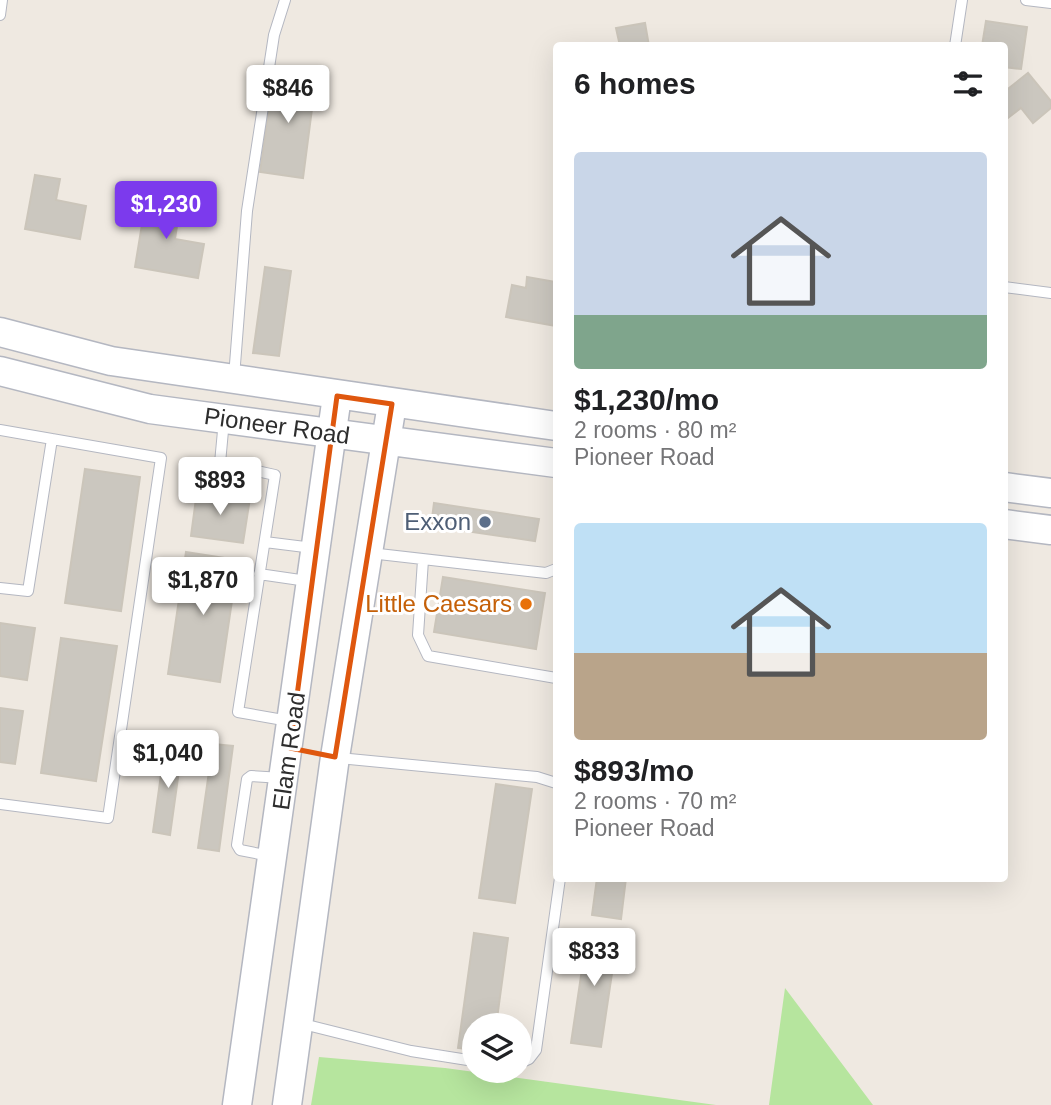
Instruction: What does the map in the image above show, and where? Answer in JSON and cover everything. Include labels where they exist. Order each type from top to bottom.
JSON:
[{"type":"main road","name":"Pioneer Road","points":[[0,332],[111,361],[553,426]]},
{"type":"main road","name":"Pioneer Road","points":[[0,371],[150,409],[553,463]]},
{"type":"main road","name":"Elam Road","points":[[237,1105],[337,396]]},
{"type":"main road","name":"Elam Road","points":[[288,1105],[335,757],[391,404]]},
{"type":"main road","points":[[1008,488],[1051,493]]},
{"type":"main road","points":[[1008,525],[1051,530]]},
{"type":"main road","points":[[291,735],[335,757]]},
{"type":"lane","points":[[0,15],[2,0]]},
{"type":"lane","points":[[234,380],[247,211],[274,35],[285,0]]},
{"type":"lane","points":[[956,42],[962,0]]},
{"type":"lane","points":[[1026,0],[1051,3]]},
{"type":"lane","points":[[1008,288],[1051,293]]},
{"type":"lane","points":[[224,419],[220,463],[275,475],[238,712],[291,735]]},
{"type":"lane","points":[[0,430],[161,458],[107,818],[0,804]]},
{"type":"lane","points":[[0,588],[28,591],[52,439]]},
{"type":"lane","points":[[265,542],[316,549]]},
{"type":"lane","points":[[369,552],[546,573],[553,570]]},
{"type":"lane","points":[[423,560],[418,635],[428,656],[553,677]]},
{"type":"lane","points":[[259,575],[312,581]]},
{"type":"lane","points":[[335,757],[537,777],[553,782]]},
{"type":"lane","points":[[274,856],[240,849],[237,845],[247,779],[251,776],[285,779]]},
{"type":"lane","points":[[532,1055],[536,1050],[559,882]]},
{"type":"lane","points":[[299,1023],[411,1051],[462,1059]]},
{"type":"highlighted area","points":[[337,396],[392,404],[335,757],[290,748]]},
{"type":"green space","points":[[785,988],[873,1105],[769,1105]]},
{"type":"green space","points":[[319,1057],[462,1070],[462,1083],[532,1083],[532,1080],[716,1105],[311,1105]]},
{"type":"building","points":[[986,21],[1027,27],[1021,69],[1008,67],[1008,42],[983,42]]},
{"type":"building","points":[[645,23],[648,42],[619,42],[616,28]]},
{"type":"building","points":[[274,72],[316,78],[303,178],[260,172]]},
{"type":"building","points":[[1028,73],[1051,101],[1051,108],[1033,123],[1021,108],[1008,118],[1008,89]]},
{"type":"building","points":[[35,175],[60,179],[56,200],[86,206],[80,239],[25,229]]},
{"type":"building","points":[[147,194],[181,200],[175,239],[204,244],[198,278],[135,267]]},
{"type":"building","points":[[265,267],[291,271],[279,356],[253,353]]},
{"type":"building","points":[[527,277],[553,281],[553,325],[506,317],[512,285],[526,288]]},
{"type":"building","points":[[85,469],[140,477],[121,611],[65,603]]},
{"type":"building","points":[[197,491],[250,498],[243,543],[191,536]]},
{"type":"building","name":"Exxon","points":[[434,503],[539,519],[535,541],[431,526]]},
{"type":"building","points":[[186,552],[238,560],[220,682],[168,674]]},
{"type":"building","points":[[443,577],[545,593],[536,649],[434,632]]},
{"type":"building","points":[[0,623],[35,628],[27,680],[0,676]]},
{"type":"building","points":[[61,638],[117,646],[96,781],[41,773]]},
{"type":"building","points":[[0,708],[23,711],[15,764],[0,762]]},
{"type":"building","points":[[213,744],[233,746],[219,851],[198,848]]},
{"type":"building","points":[[165,746],[182,749],[170,835],[153,832]]},
{"type":"building","points":[[496,784],[532,789],[515,903],[479,898]]},
{"type":"building","points":[[596,882],[626,882],[621,919],[592,915]]},
{"type":"building","points":[[588,929],[618,933],[601,1047],[571,1043]]},
{"type":"building","points":[[474,933],[508,938],[498,1013],[463,1013]]},
{"type":"building","points":[[462,1019],[462,1048],[458,1048]]},
{"type":"place","name":"Exxon","points":[[485,522]]},
{"type":"place","name":"Little Caesars","points":[[526,604]]}]
